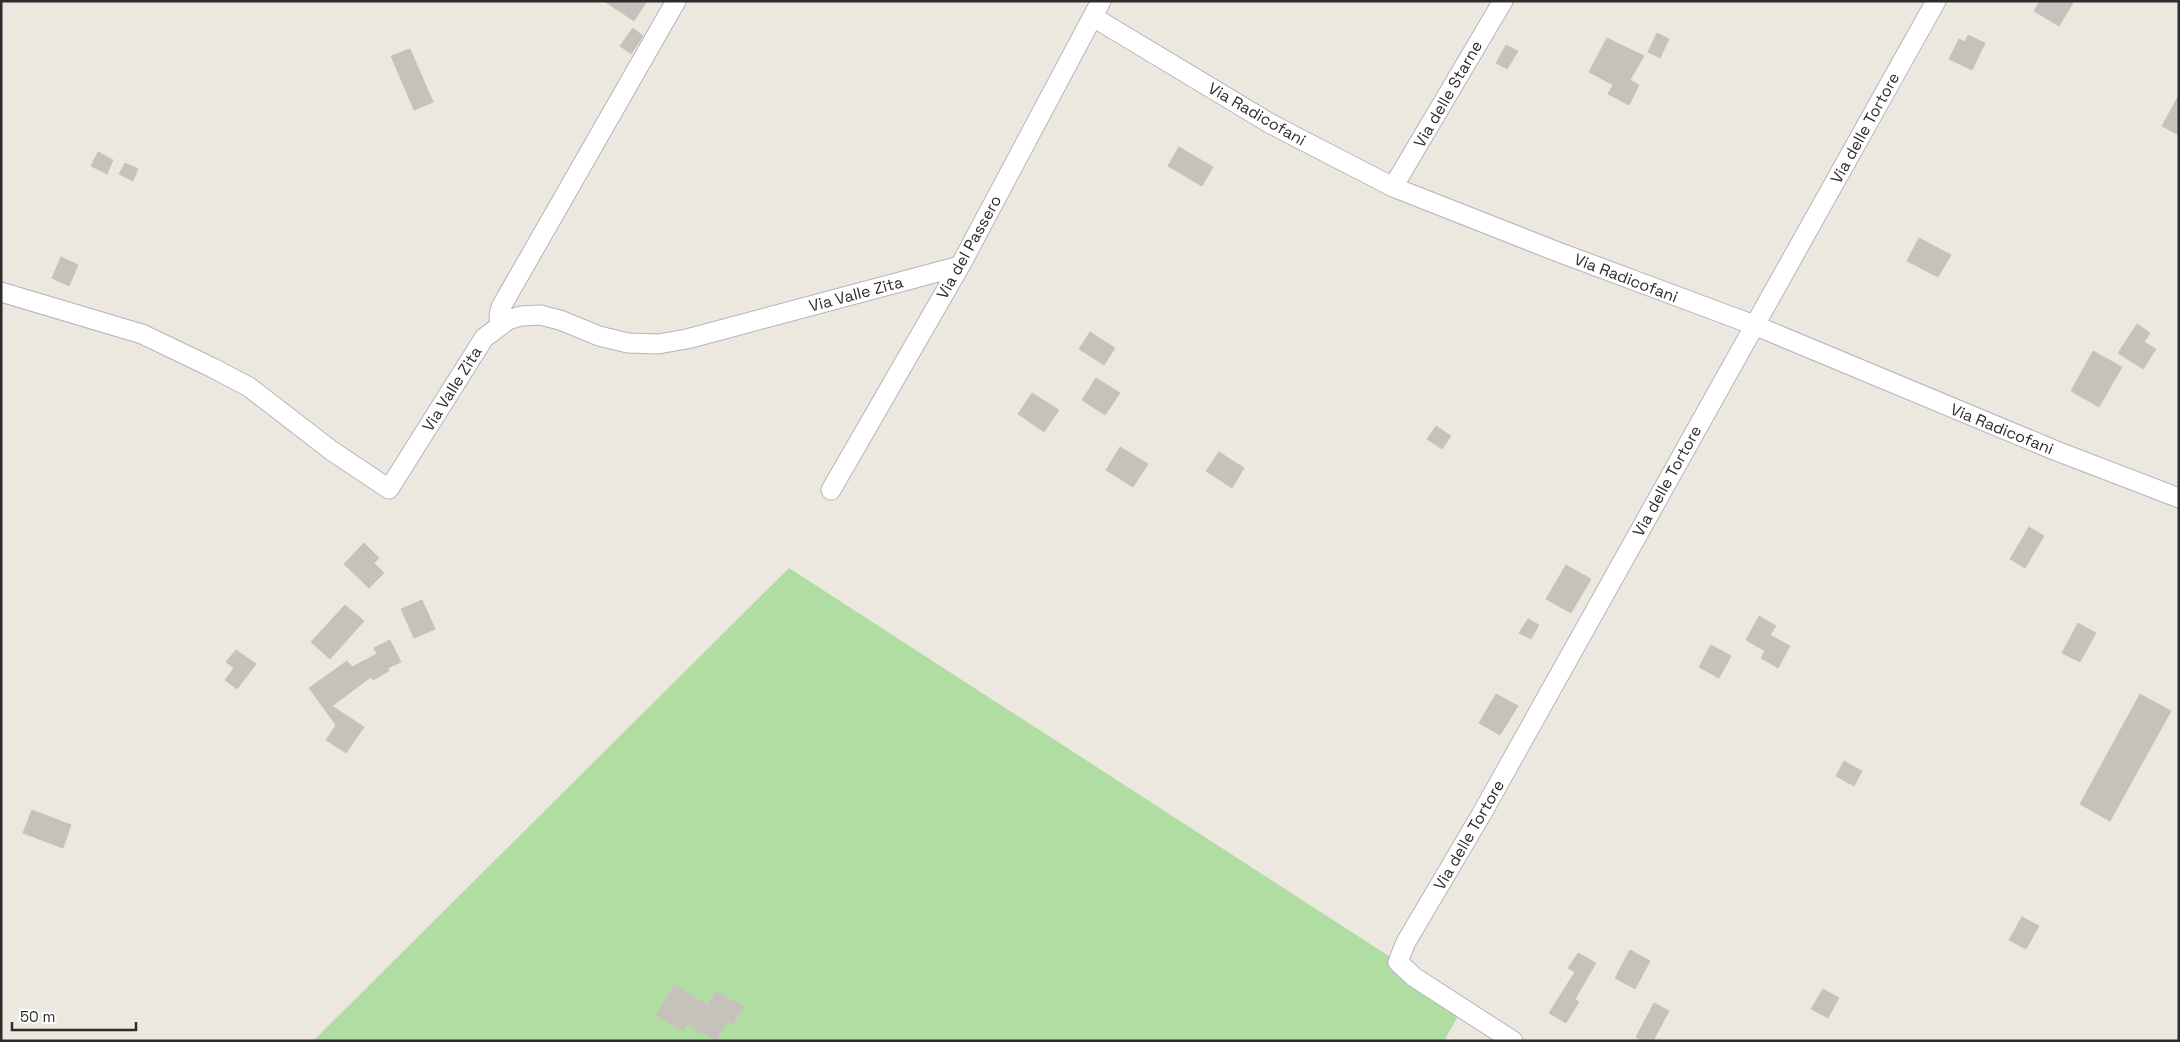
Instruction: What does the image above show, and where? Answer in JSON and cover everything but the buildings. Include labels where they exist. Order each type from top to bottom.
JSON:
[{"type":"street","points":[[500,324],[501,307],[676,1]]},
{"type":"street","name":"Via delle Starne","points":[[1393,187],[1502,1]]},
{"type":"street","name":"Via delle Tortore","points":[[1513,1041],[1414,977],[1398,962],[1406,942],[1486,806],[1936,1]]},
{"type":"street","name":"Via Radicofani","points":[[1097,9],[1271,124],[1393,187],[1754,326],[2039,444],[2179,498]]},
{"type":"street","name":"Via del Passero","points":[[831,490],[960,266],[1097,9]]},
{"type":"street","name":"Via Valle Zita","points":[[1,292],[142,334],[214,368],[249,387],[332,451],[389,489],[484,338],[500,324],[521,316],[540,315],[560,320],[599,336],[628,342],[658,344],[687,339],[960,266]]},
{"type":"green space","points":[[789,568],[1398,962],[1462,1009],[1444,1041],[313,1041]]}]
